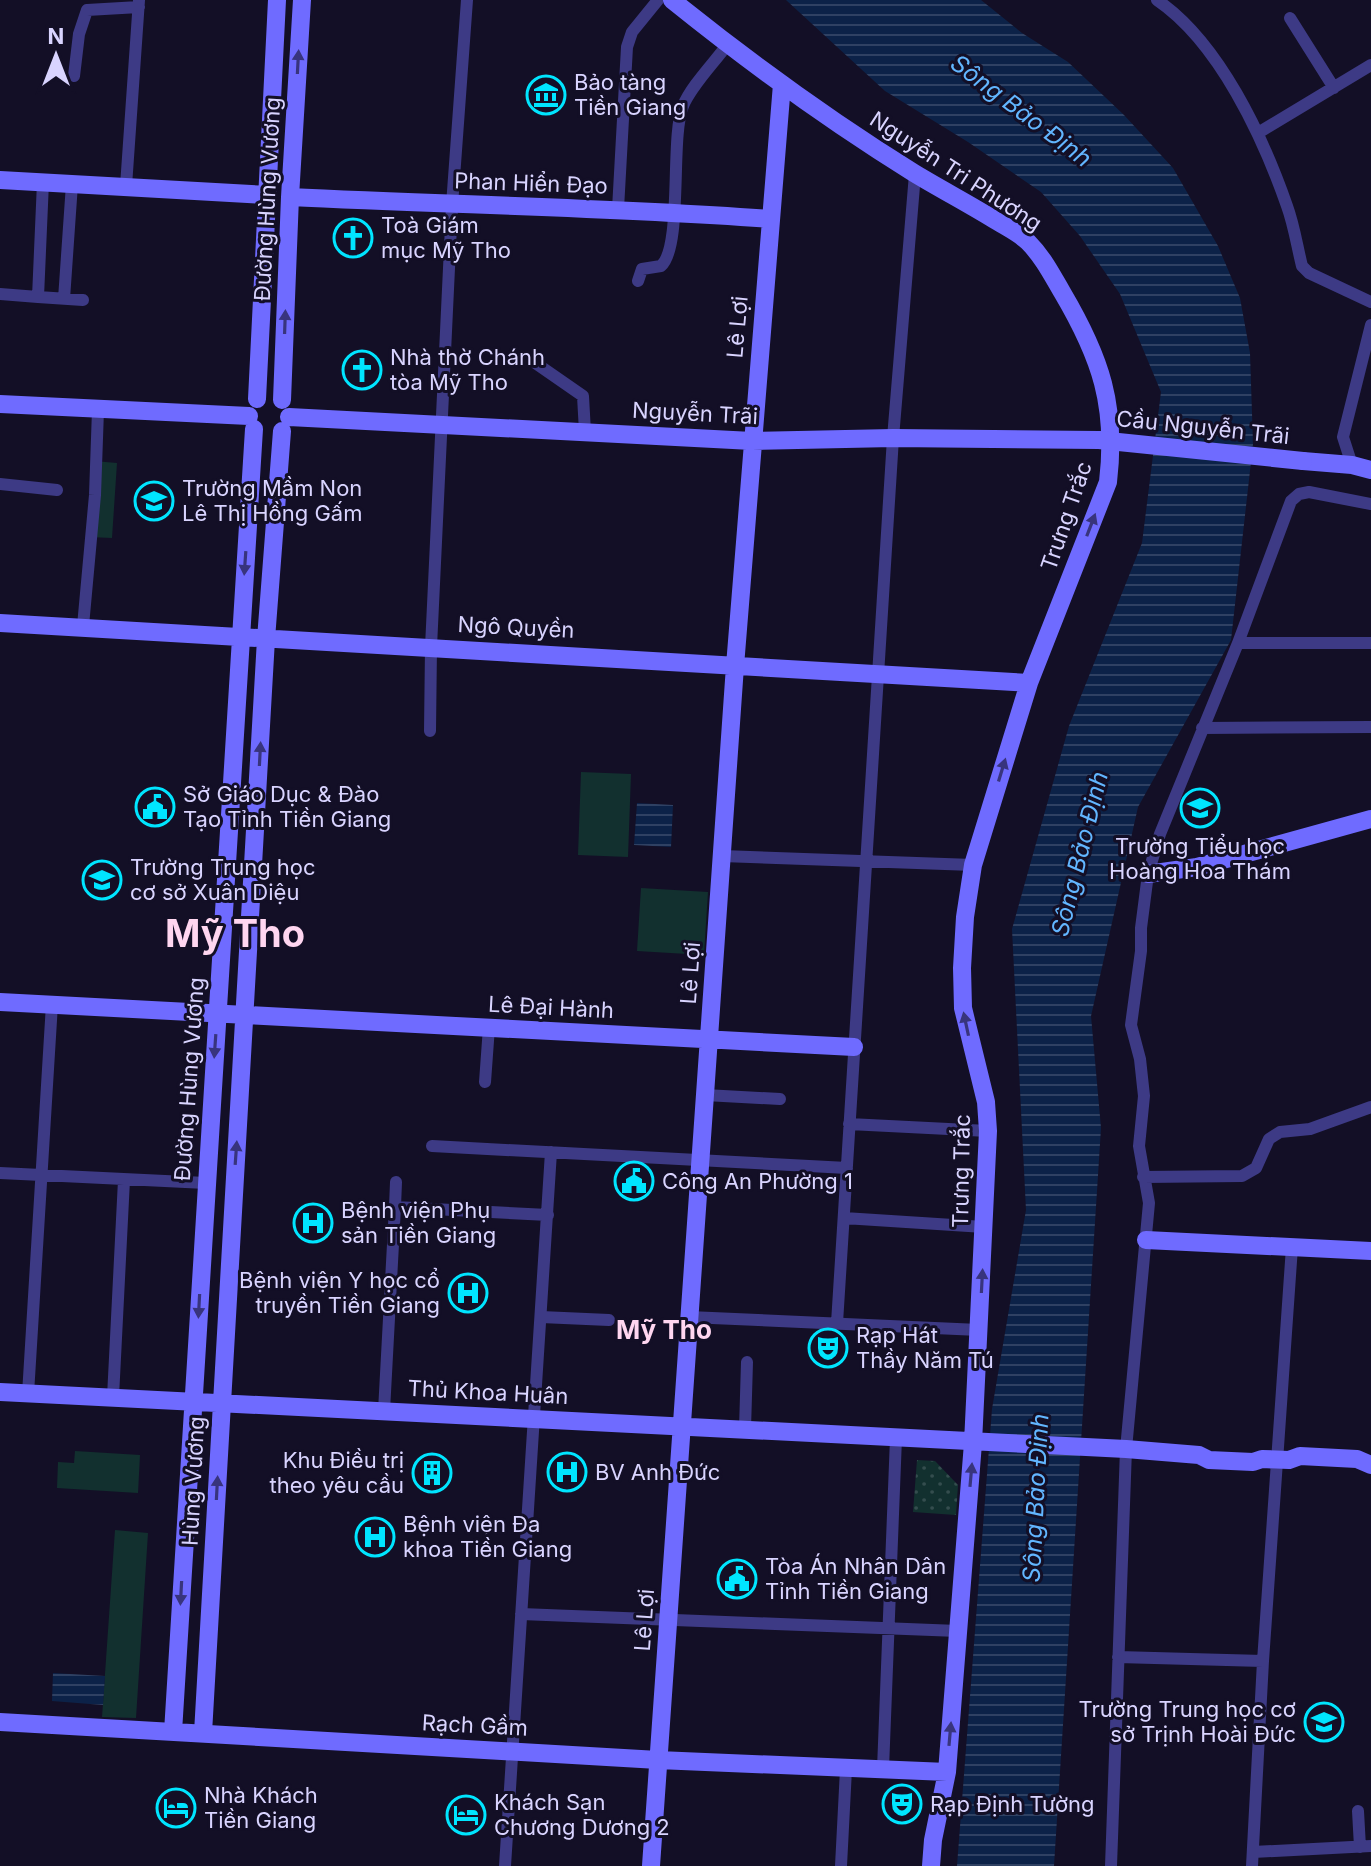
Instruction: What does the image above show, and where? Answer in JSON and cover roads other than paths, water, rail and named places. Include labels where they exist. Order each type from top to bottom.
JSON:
[{"type":"main road","name":"Đường Hùng Vương","points":[[173,1732],[277,0]]},
{"type":"main road","name":"Đường Hùng Vương","points":[[231,1231],[266,639],[284,416],[290,197],[302,0]]},
{"type":"main road","name":"Nguyễn Tri Phương","points":[[680,2],[727,45],[782,84],[915,174],[1026,240],[1044,260],[1085,331],[1107,390],[1105,447]]},
{"type":"main road","name":"Lê Lợi","points":[[651,1866],[735,666],[782,84]]},
{"type":"main road","points":[[0,180],[267,195]]},
{"type":"main road","name":"Phan Hiển Đạo","points":[[290,197],[674,211],[771,219]]},
{"type":"main road","name":"Nguyễn Trãi","points":[[253,415],[269,395],[284,416]]},
{"type":"main road","name":"Nguyễn Trãi","points":[[0,404],[253,415]]},
{"type":"main road","name":"Nguyễn Trãi","points":[[253,415],[260,434],[268,435],[284,416]]},
{"type":"main road","name":"Nguyễn Trãi","points":[[284,416],[752,441],[893,438],[1105,447]]},
{"type":"main road","name":"Cầu Nguyễn Trãi","points":[[1105,447],[1352,465],[1371,470]]},
{"type":"main road","name":"Trưng Trắc","points":[[931,1866],[947,1772],[978,1443],[979,1330],[988,1131],[986,1102],[963,1008],[963,943],[973,865],[1029,683],[1108,482],[1105,447]]},
{"type":"main road","name":"Ngô Quyền","points":[[0,623],[1029,683]]},
{"type":"main road","points":[[1148,874],[1197,867],[1371,819]]},
{"type":"main road","points":[[0,1002],[217,1012]]},
{"type":"main road","name":"Lê Đại Hành","points":[[217,1012],[854,1047]]},
{"type":"main road","points":[[203,1230],[231,1231]]},
{"type":"main road","name":"Hùng Vương","points":[[203,1733],[231,1231]]},
{"type":"main road","points":[[1146,1240],[1371,1251]]},
{"type":"main road","name":"Thủ Khoa Huân","points":[[0,1392],[1117,1449],[1199,1455],[1209,1460],[1253,1462],[1276,1459],[1300,1467],[1356,1470],[1370,1464]]},
{"type":"main road","points":[[186,1518],[215,1520]]},
{"type":"main road","name":"Rạch Gầm","points":[[0,1722],[658,1760],[947,1772]]},
{"type":"street","points":[[430,731],[431,647],[452,205],[467,0]]},
{"type":"street","points":[[618,209],[627,47],[632,32],[658,0]]},
{"type":"street","points":[[1157,0],[1211,52],[1258,133],[1288,208],[1302,266],[1309,273],[1371,302]]},
{"type":"street","points":[[74,76],[79,34],[87,10],[139,4],[126,186]]},
{"type":"street","points":[[1290,18],[1334,88]]},
{"type":"street","points":[[638,281],[642,269],[657,268],[665,263],[674,211],[681,109],[727,45]]},
{"type":"street","points":[[1258,133],[1371,65]]},
{"type":"street","points":[[837,1323],[893,438],[915,174]]},
{"type":"street","points":[[38,297],[43,182]]},
{"type":"street","points":[[64,299],[72,184]]},
{"type":"street","points":[[0,294],[83,300]]},
{"type":"street","points":[[1352,465],[1343,437],[1371,325]]},
{"type":"street","points":[[534,362],[583,396],[585,432]]},
{"type":"street","points":[[83,626],[95,495],[98,410]]},
{"type":"street","points":[[0,484],[57,490]]},
{"type":"street","points":[[1111,1866],[1118,1657],[1117,1449],[1149,1203],[1139,1146],[1144,1096],[1140,1059],[1131,1025],[1148,874],[1160,834],[1238,643],[1291,501],[1299,494],[1309,492],[1371,504]]},
{"type":"street","points":[[1238,643],[1371,643]]},
{"type":"street","points":[[1202,728],[1371,727]]},
{"type":"street","points":[[722,856],[973,865]]},
{"type":"street","points":[[28,1394],[52,1004]]},
{"type":"street","points":[[485,1082],[489,1027]]},
{"type":"street","points":[[705,1095],[780,1099]]},
{"type":"street","points":[[1143,1177],[1242,1176],[1256,1168],[1269,1139],[1280,1132],[1310,1129],[1371,1107]]},
{"type":"street","points":[[849,1124],[988,1131]]},
{"type":"street","points":[[432,1146],[847,1168]]},
{"type":"street","points":[[505,1866],[551,1152]]},
{"type":"street","points":[[0,1173],[206,1183]]},
{"type":"street","points":[[113,1397],[124,1180]]},
{"type":"street","points":[[384,1411],[396,1182]]},
{"type":"street","points":[[395,1207],[548,1215]]},
{"type":"street","points":[[844,1218],[984,1227]]},
{"type":"street","points":[[1252,1866],[1292,1247]]},
{"type":"street","points":[[541,1317],[609,1320]]},
{"type":"street","points":[[689,1317],[979,1330]]},
{"type":"street","points":[[745,1429],[747,1362]]},
{"type":"street","points":[[883,1769],[896,1438]]},
{"type":"street","points":[[521,1614],[958,1631]]},
{"type":"street","points":[[1118,1657],[1263,1661]]},
{"type":"street","points":[[841,1866],[846,1769]]},
{"type":"street","points":[[1253,1852],[1366,1846],[1358,1811]]},
{"type":"water","name":"Sông Bảo Định","points":[[786,0],[981,0],[1022,33],[1068,62],[1124,115],[1173,168],[1218,246],[1240,298],[1250,353],[1253,444],[1231,640],[1138,807],[1091,1016],[1101,1128],[1054,1866],[957,1866],[992,1409],[1026,1210],[1012,929],[1069,726],[1142,543],[1161,392],[1120,294],[1080,236],[1041,192],[885,91]]},
{"type":"water","points":[[637,803],[673,805],[671,847],[634,845]]},
{"type":"water","points":[[53,1673],[105,1676],[103,1705],[52,1701]]},
{"type":"place","name":"Bảo tàng Tiền Giang","points":[[546,95]]},
{"type":"place","name":"Toà Giám mục Mỹ Tho","points":[[353,238]]},
{"type":"place","name":"Nhà thờ Chánh tòa Mỹ Tho","points":[[362,370]]},
{"type":"place","name":"Trường Mầm Non Lê Thị Hồng Gấm","points":[[154,501]]},
{"type":"place","name":"Sở Giáo Dục & Đào Tạo Tỉnh Tiền Giang","points":[[155,807]]},
{"type":"place","name":"Trường Tiểu học Hoàng Hoa Thám","points":[[1200,808]]},
{"type":"place","name":"Trường Trung học cơ sở Xuân Diệu","points":[[102,880]]},
{"type":"place","name":"Công An Phường 1","points":[[634,1181]]},
{"type":"place","name":"Bệnh viện Phụ sản Tiền Giang","points":[[313,1223]]},
{"type":"place","name":"Bệnh viện Y học cổ truyền Tiền Giang","points":[[468,1293]]},
{"type":"place","name":"Rạp Hát Thầy Năm Tú","points":[[828,1348]]},
{"type":"place","name":"BV Anh Đức","points":[[567,1472]]},
{"type":"place","name":"Khu Điều trị theo yêu cầu","points":[[432,1473]]},
{"type":"place","name":"Bệnh viện Đa khoa Tiền Giang","points":[[375,1537]]},
{"type":"place","name":"Tòa Án Nhân Dân Tỉnh Tiền Giang","points":[[737,1579]]},
{"type":"place","name":"Trường Trung học cơ sở Trịnh Hoài Đức","points":[[1324,1722]]},
{"type":"place","name":"Rạp Định Tường","points":[[902,1804]]},
{"type":"place","name":"Nhà Khách Tiền Giang","points":[[176,1808]]},
{"type":"place","name":"Khách Sạn Chương Dương 2","points":[[466,1815]]},
{"type":"district","name":"Mỹ Tho","points":[[235,934]]},
{"type":"district","name":"Mỹ Tho","points":[[664,1330]]}]
